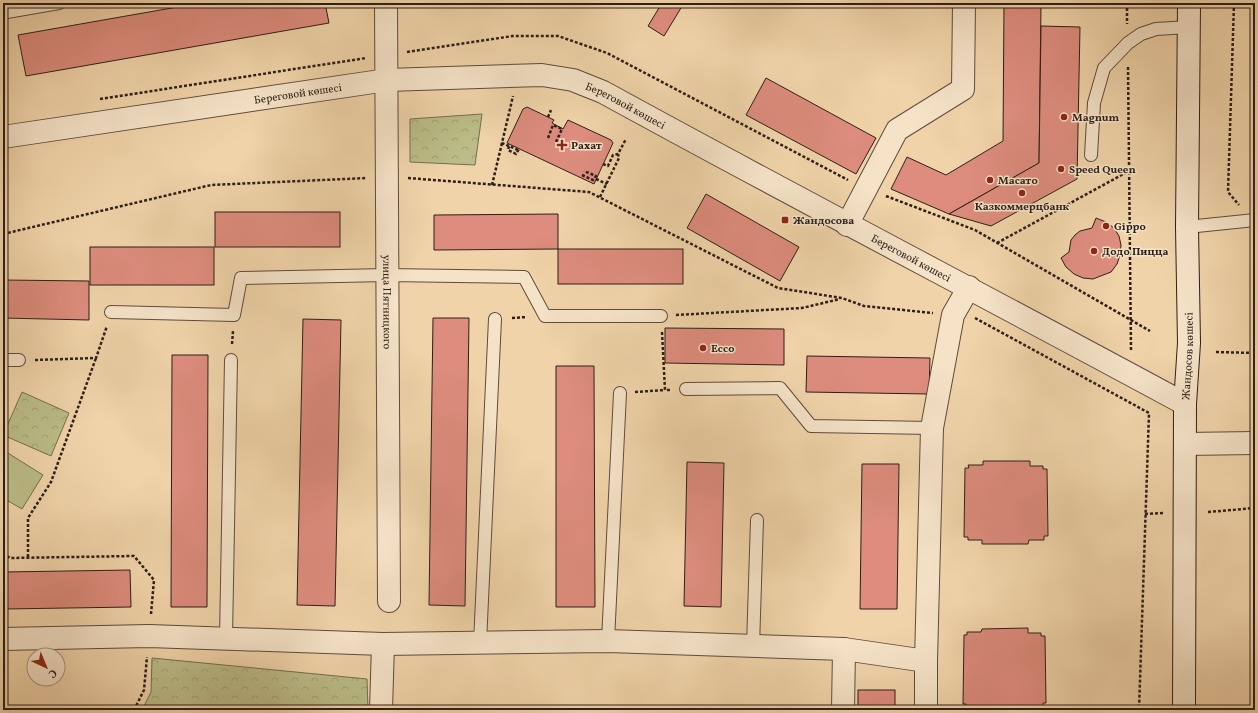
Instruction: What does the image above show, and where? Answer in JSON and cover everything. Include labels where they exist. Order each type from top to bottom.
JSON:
[{"type":"street","name":"улица Пятницкого","points":[[386,3],[389,601]]},
{"type":"street","points":[[847,225],[897,130],[963,89],[964,3]]},
{"type":"street","name":"Жандосов көшесі","points":[[1184,710],[1185,404],[1189,344],[1187,227],[1189,3]]},
{"type":"street","name":"Береговой көшесі","points":[[3,137],[387,80],[542,75],[573,80],[602,92],[847,225],[969,287],[1185,404]]},
{"type":"street","points":[[926,710],[932,428],[955,312],[969,287]]},
{"type":"street","points":[[1185,444],[1255,444]]},
{"type":"street","points":[[3,639],[149,636],[383,644],[608,641],[844,649],[926,662]]},
{"type":"street","points":[[381,710],[383,644]]},
{"type":"street","points":[[843,710],[844,649]]},
{"type":"lane","points":[[3,11],[7,12],[59,3]]},
{"type":"lane","points":[[1091,155],[1094,103],[1104,68],[1128,43],[1141,34],[1156,29],[1189,27]]},
{"type":"lane","points":[[1187,227],[1253,220]]},
{"type":"lane","points":[[111,312],[234,315],[241,278],[387,275],[524,277],[545,316],[661,316]]},
{"type":"lane","points":[[480,643],[495,319]]},
{"type":"lane","points":[[3,360],[19,360]]},
{"type":"lane","points":[[226,638],[231,360]]},
{"type":"lane","points":[[686,389],[780,388],[811,426],[932,428]]},
{"type":"lane","points":[[608,641],[620,393]]},
{"type":"lane","points":[[753,646],[757,520]]},
{"type":"path","points":[[1127,3],[1131,320]]},
{"type":"path","points":[[1234,3],[1228,192],[1253,220]]},
{"type":"path","points":[[99,99],[513,36],[558,36],[608,53],[846,179],[975,230],[1150,331]]},
{"type":"path","points":[[492,185],[514,93]]},
{"type":"path","points":[[3,103],[5,114],[13,112]]},
{"type":"path","points":[[548,117],[551,110]]},
{"type":"path","points":[[548,138],[553,125],[562,129],[556,142]]},
{"type":"path","points":[[600,197],[619,158],[618,154],[626,139]]},
{"type":"path","points":[[502,143],[509,146],[508,150],[516,154],[518,150]]},
{"type":"path","points":[[603,164],[608,166],[613,155],[618,154]]},
{"type":"path","points":[[582,175],[593,180],[596,176],[584,171]]},
{"type":"path","points":[[998,243],[1129,171]]},
{"type":"path","points":[[3,234],[211,185],[387,177]]},
{"type":"path","points":[[596,179],[606,184]]},
{"type":"path","points":[[427,180],[589,192],[778,288],[842,298],[864,306],[955,312],[1149,413],[1140,710]]},
{"type":"path","points":[[665,390],[661,316],[802,308],[842,298]]},
{"type":"path","points":[[28,558],[28,518],[51,482],[111,312]]},
{"type":"path","points":[[231,360],[234,315]]},
{"type":"path","points":[[495,319],[545,316]]},
{"type":"path","points":[[1216,352],[1255,353]]},
{"type":"path","points":[[19,360],[96,358]]},
{"type":"path","points":[[620,393],[686,389]]},
{"type":"path","points":[[1208,512],[1255,508]]},
{"type":"path","points":[[1145,514],[1169,513]]},
{"type":"path","points":[[3,554],[10,558],[134,556],[154,580],[144,690],[134,710]]},
{"type":"green space","points":[[482,114],[475,165],[410,162],[410,119]]},
{"type":"green space","points":[[22,392],[69,413],[51,456],[3,435]]},
{"type":"green space","points":[[3,450],[43,475],[22,509],[3,498]]},
{"type":"green space","points":[[152,658],[367,679],[368,710],[142,710],[151,692]]},
{"type":"building","points":[[200,3],[325,3],[329,23],[26,76],[18,35]]},
{"type":"building","points":[[662,3],[684,3],[664,36],[648,26]]},
{"type":"building","points":[[1004,3],[1041,3],[1039,163],[949,214],[891,189],[907,157],[946,175],[1003,141]]},
{"type":"building","points":[[1041,26],[1080,27],[1077,179],[991,226],[949,214],[1039,163]]},
{"type":"building","points":[[766,78],[876,138],[856,174],[746,115]]},
{"type":"building","name":"Рахат","points":[[527,107],[554,120],[552,123],[563,129],[568,120],[611,140],[613,143],[594,184],[507,143],[523,109]]},
{"type":"building","points":[[706,194],[799,247],[780,281],[687,228]]},
{"type":"building","points":[[215,212],[340,212],[340,247],[215,247]]},
{"type":"building","points":[[558,214],[558,249],[434,250],[434,215]]},
{"type":"building","points":[[1096,218],[1106,222],[1114,228],[1119,236],[1121,245],[1120,255],[1117,264],[1111,272],[1093,279],[1083,278],[1074,274],[1066,267],[1061,258],[1069,252],[1071,240],[1075,235],[1080,231],[1092,228]]},
{"type":"building","points":[[90,247],[214,247],[214,285],[90,285]]},
{"type":"building","points":[[558,249],[683,249],[683,284],[558,284]]},
{"type":"building","points":[[3,280],[89,281],[89,320],[3,318]]},
{"type":"building","points":[[433,318],[469,318],[465,606],[429,605]]},
{"type":"building","points":[[303,319],[341,320],[335,606],[297,605]]},
{"type":"building","points":[[665,328],[784,329],[784,365],[665,363]]},
{"type":"building","points":[[172,355],[208,355],[207,607],[171,607]]},
{"type":"building","points":[[807,356],[930,358],[929,394],[806,392]]},
{"type":"building","points":[[556,366],[594,366],[595,607],[556,607]]},
{"type":"building","points":[[983,461],[1030,461],[1030,466],[1043,466],[1043,469],[1047,469],[1048,536],[1044,536],[1044,540],[1029,540],[1028,544],[982,544],[982,540],[968,540],[968,537],[964,537],[965,468],[969,468],[968,465],[983,465]]},
{"type":"building","points":[[687,462],[724,463],[721,607],[684,606]]},
{"type":"building","points":[[862,464],[899,464],[897,609],[860,609]]},
{"type":"building","points":[[130,570],[131,607],[5,609],[4,572]]},
{"type":"building","points":[[1028,628],[1028,633],[1041,633],[1041,636],[1045,636],[1046,703],[1043,703],[1043,707],[1027,707],[1027,710],[980,710],[980,707],[966,707],[966,704],[963,704],[964,635],[967,635],[967,632],[981,632],[982,629]]},
{"type":"building","points":[[858,690],[895,690],[895,710],[858,710]]},
{"type":"place","name":"Magnum","points":[[1064,117]]},
{"type":"place","name":"Рахат","points":[[562,145]]},
{"type":"place","name":"Speed Queen","points":[[1061,169]]},
{"type":"place","name":"Масато","points":[[990,180]]},
{"type":"place","name":"Казкоммерцбанк","points":[[1022,193]]},
{"type":"place","name":"Жандосова","points":[[785,220]]},
{"type":"place","name":"Gippo","points":[[1106,226]]},
{"type":"place","name":"Додо Пицца","points":[[1094,251]]},
{"type":"place","name":"Ecco","points":[[703,348]]}]
